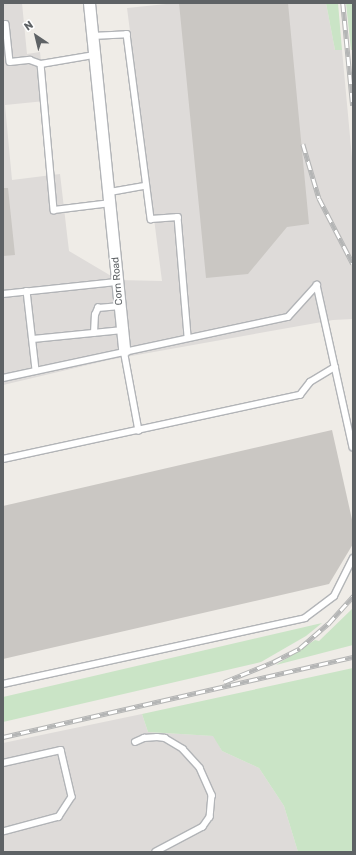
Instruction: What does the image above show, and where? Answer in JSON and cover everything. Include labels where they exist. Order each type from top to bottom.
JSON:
[{"type":"street","name":"Corn Road","points":[[89,3],[110,192],[124,350]]},
{"type":"lane","points":[[6,24],[10,62],[30,60],[41,64],[94,55]]},
{"type":"lane","points":[[92,36],[127,34],[145,186],[151,219],[178,217],[188,337]]},
{"type":"lane","points":[[41,64],[54,210],[111,203]]},
{"type":"lane","points":[[110,192],[145,186]]},
{"type":"lane","points":[[3,294],[118,282]]},
{"type":"lane","points":[[3,378],[124,350],[288,316],[317,285],[353,447]]},
{"type":"lane","points":[[27,291],[36,370]]},
{"type":"lane","points":[[94,333],[95,315],[98,308],[120,306]]},
{"type":"lane","points":[[33,339],[122,330]]},
{"type":"lane","points":[[124,350],[139,431]]},
{"type":"lane","points":[[3,459],[139,431],[300,395],[310,382],[335,368]]},
{"type":"lane","points":[[3,684],[305,618],[334,596],[353,558]]},
{"type":"lane","points":[[135,742],[144,738],[165,738],[183,749],[200,768],[212,795],[210,817],[203,827],[156,852]]},
{"type":"lane","points":[[3,763],[61,750],[72,797],[59,817],[3,832]]},
{"type":"shaded area","points":[[3,3],[22,3],[27,54],[40,52],[45,101],[5,105],[12,180],[60,174],[69,251],[118,280],[162,281],[127,8],[176,3],[326,3],[335,50],[342,50],[353,169],[353,319],[333,320],[109,360],[3,385]]},
{"type":"shaded area","points":[[142,714],[148,732],[214,736],[222,751],[259,768],[284,806],[298,852],[3,852],[3,743]]},
{"type":"green space","points":[[326,3],[338,3],[342,50],[335,50]]},
{"type":"green space","points":[[346,3],[353,3],[353,50],[351,50]]},
{"type":"green space","points":[[353,608],[353,645],[276,665],[315,640],[319,641]]},
{"type":"green space","points":[[322,623],[306,636],[261,662],[3,722],[3,697]]},
{"type":"green space","points":[[353,668],[353,852],[298,852],[284,806],[259,768],[222,751],[213,736],[148,732],[142,714]]},
{"type":"building","points":[[179,3],[288,3],[309,224],[287,227],[248,274],[206,278]]},
{"type":"building","points":[[3,188],[8,188],[15,255],[3,256]]},
{"type":"building","points":[[332,430],[353,524],[353,544],[329,584],[3,659],[3,506]]},
{"type":"railway","points":[[343,3],[353,106]]},
{"type":"railway","points":[[303,144],[319,198],[353,264]]},
{"type":"railway","points":[[224,682],[273,662],[300,648],[328,624],[353,596]]},
{"type":"railway","points":[[3,737],[353,657]]}]
